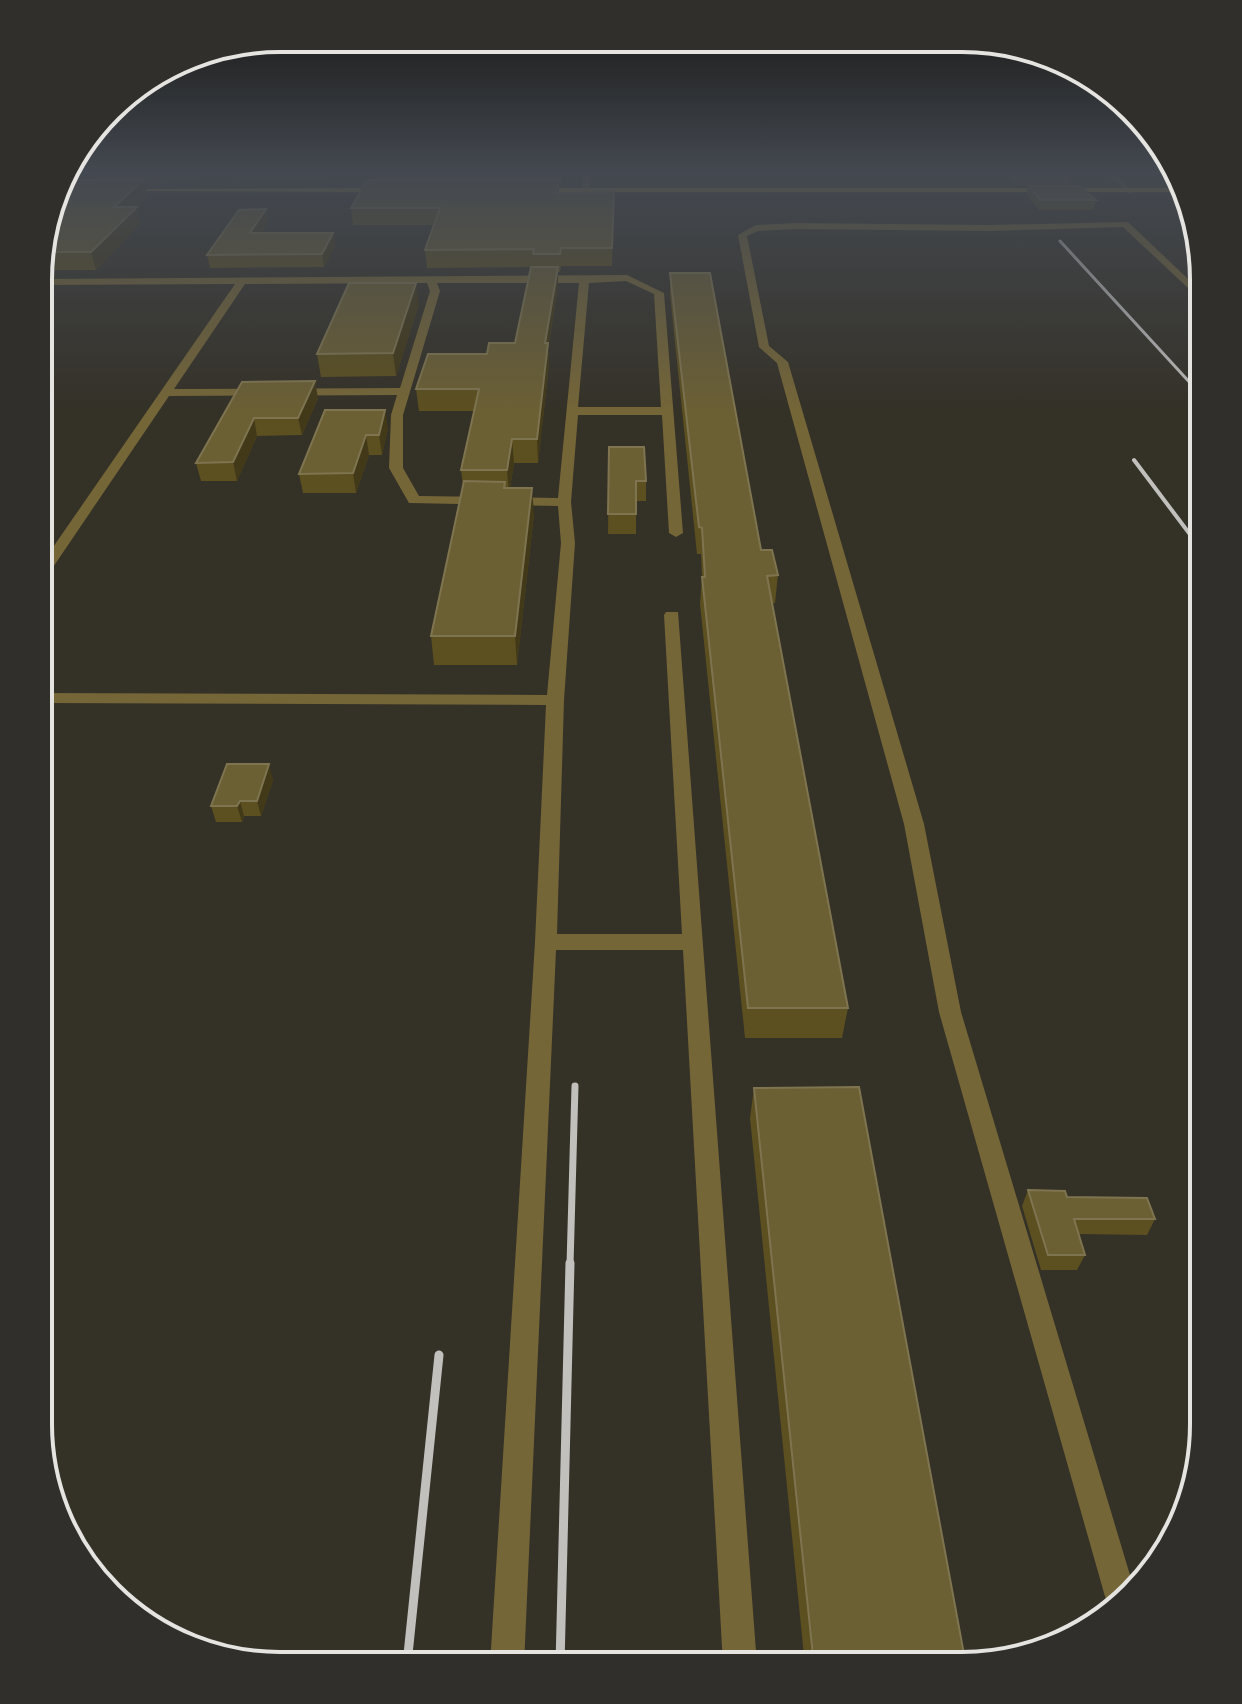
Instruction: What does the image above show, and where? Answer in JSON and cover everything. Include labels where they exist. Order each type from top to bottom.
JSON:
[{"type":"street","points":[[745,252],[764,347],[782,362],[910,809],[950,1012],[1118,1590]]},
{"type":"street","points":[[1154,252],[1190,287]]},
{"type":"street","points":[[52,282],[627,278],[659,293],[676,533]]},
{"type":"street","points":[[52,558],[243,280]]},
{"type":"street","points":[[431,280],[435,291],[397,415],[396,468],[414,500],[564,502]]},
{"type":"street","points":[[508,1652],[546,942],[555,700],[568,543],[564,502],[584,280]]},
{"type":"street","points":[[165,393],[404,391]]},
{"type":"street","points":[[572,411],[666,411]]},
{"type":"street","points":[[672,615],[739,1652]]},
{"type":"street","points":[[52,698],[555,700]]},
{"type":"street","points":[[546,942],[693,942]]},
{"type":"shaded area","points":[[54,252],[1188,252],[1190,1439],[1186,1469],[1167,1525],[1134,1574],[1089,1614],[1063,1629],[1021,1644],[992,1650],[250,1650],[193,1635],[166,1622],[141,1605],[99,1563],[69,1511],[54,1454]]},
{"type":"building","points":[[209,252],[323,252],[322,254],[207,255]]},
{"type":"building","points":[[533,252],[560,252],[560,254],[533,254]]},
{"type":"building","points":[[531,267],[558,267],[545,343],[548,343],[537,439],[512,439],[507,470],[461,470],[479,389],[416,389],[428,354],[487,354],[489,343],[515,343]]},
{"type":"building","points":[[670,273],[710,273],[761,550],[772,550],[778,575],[767,576],[848,1008],[748,1008],[702,577],[705,577],[702,528],[699,527]]},
{"type":"building","points":[[349,283],[416,283],[393,353],[317,354]]},
{"type":"building","points":[[315,381],[298,418],[254,418],[233,462],[196,463],[242,382]]},
{"type":"building","points":[[325,410],[385,410],[379,435],[366,435],[353,473],[299,474]]},
{"type":"building","points":[[609,447],[644,447],[646,481],[636,481],[636,514],[608,514]]},
{"type":"building","points":[[464,481],[505,482],[504,488],[532,488],[515,636],[431,636]]},
{"type":"building","points":[[227,764],[269,764],[257,801],[240,801],[237,806],[211,806]]},
{"type":"building","points":[[859,1087],[964,1652],[813,1652],[754,1088]]},
{"type":"building","points":[[1028,1190],[1065,1191],[1067,1197],[1147,1198],[1155,1219],[1074,1219],[1085,1255],[1048,1255]]},
{"type":"railway","points":[[1070,252],[1190,383]]},
{"type":"railway","points":[[1134,460],[1190,534]]},
{"type":"railway","points":[[570,1265],[575,1086]]},
{"type":"railway","points":[[560,1652],[570,1263]]},
{"type":"railway","points":[[408,1652],[439,1355]]}]
